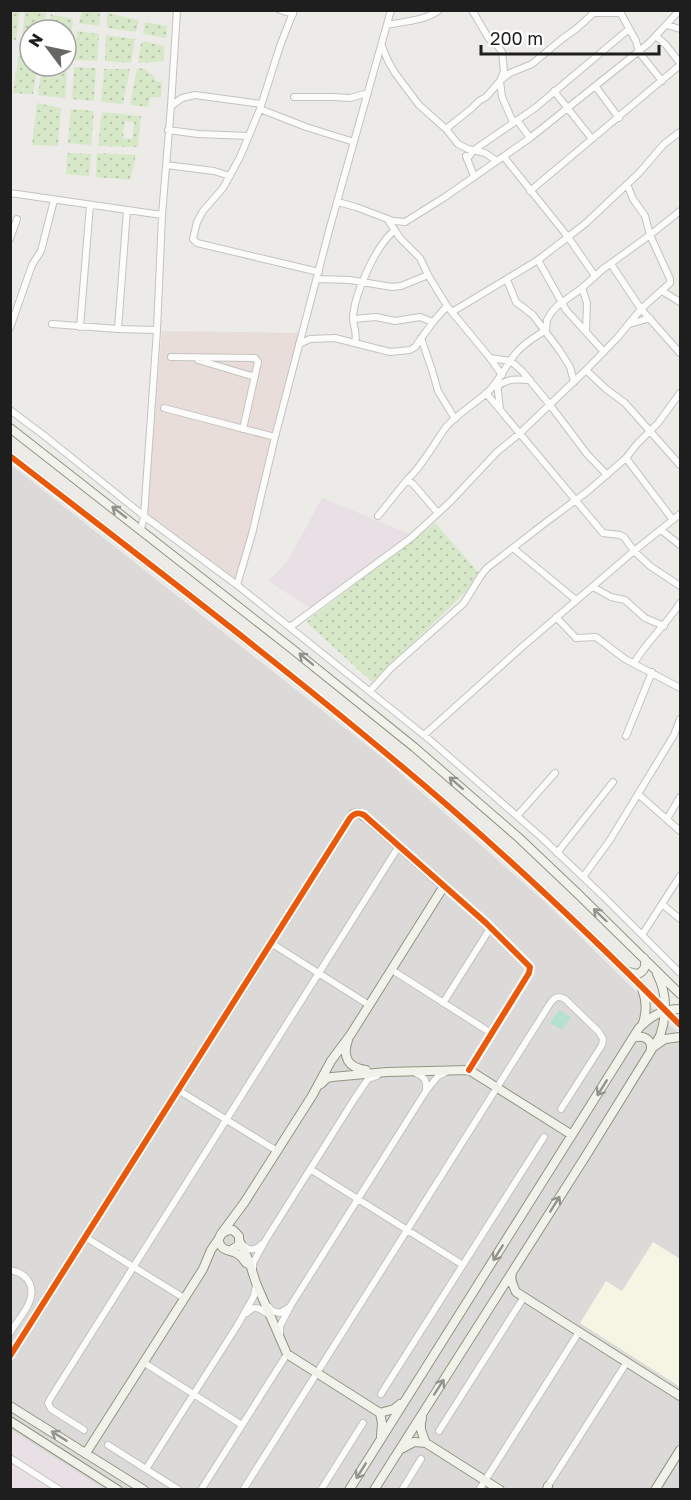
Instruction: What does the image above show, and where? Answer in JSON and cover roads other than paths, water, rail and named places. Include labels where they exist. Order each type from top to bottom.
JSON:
[{"type":"street","points":[[141,529],[144,516],[158,330],[162,215],[177,10]]},
{"type":"street","points":[[280,10],[293,13],[261,107],[230,176],[197,222],[193,241],[318,275],[363,283],[401,286],[428,275]]},
{"type":"street","points":[[237,585],[252,534],[299,344],[391,10]]},
{"type":"street","points":[[387,25],[425,18],[439,10]]},
{"type":"street","points":[[472,10],[489,39],[497,45],[501,52],[504,70],[500,81],[502,97],[515,121],[530,138]]},
{"type":"street","points":[[338,202],[400,223],[405,222],[446,197],[530,138],[657,37],[680,10]]},
{"type":"street","points":[[446,129],[486,97],[510,73],[532,64],[596,12],[620,12],[636,41],[639,52],[662,81]]},
{"type":"street","points":[[667,25],[681,29]]},
{"type":"street","points":[[467,159],[474,150],[535,108],[629,29]]},
{"type":"street","points":[[530,191],[681,64],[657,37]]},
{"type":"street","points":[[381,45],[388,61],[419,105],[462,147],[485,153],[497,161]]},
{"type":"street","points":[[375,64],[388,61]]},
{"type":"street","points":[[596,87],[619,118]]},
{"type":"street","points":[[554,91],[592,139]]},
{"type":"street","points":[[294,97],[350,98],[368,93]]},
{"type":"street","points":[[171,106],[182,98],[195,95],[261,107],[306,127],[354,142]]},
{"type":"street","points":[[168,130],[249,136]]},
{"type":"street","points":[[452,312],[538,260],[568,237],[627,184],[661,147],[681,132]]},
{"type":"street","points":[[462,147],[474,177]]},
{"type":"street","points":[[485,153],[486,168]]},
{"type":"street","points":[[504,157],[568,237],[595,276]]},
{"type":"street","points":[[166,165],[208,170],[230,176]]},
{"type":"street","points":[[290,627],[411,538],[497,452],[574,382],[630,324],[641,309],[670,283],[650,236],[645,216],[633,199],[627,184]]},
{"type":"street","points":[[10,193],[162,215]]},
{"type":"street","points":[[10,328],[32,264],[41,251],[54,200]]},
{"type":"street","points":[[80,327],[90,205]]},
{"type":"street","points":[[118,329],[127,210]]},
{"type":"street","points":[[546,330],[547,320],[561,302],[678,213],[681,222]]},
{"type":"street","points":[[10,238],[17,219]]},
{"type":"street","points":[[387,219],[407,246],[420,258],[447,306],[502,375]]},
{"type":"street","points":[[355,343],[357,335],[353,312],[363,283],[383,242],[395,230]]},
{"type":"street","points":[[538,260],[566,310],[604,352]]},
{"type":"street","points":[[611,264],[641,309],[681,352]]},
{"type":"street","points":[[507,280],[516,302],[530,312],[546,330],[570,367],[574,382]]},
{"type":"street","points":[[582,288],[587,303],[586,331]]},
{"type":"street","points":[[662,291],[681,302]]},
{"type":"street","points":[[299,344],[310,339],[344,339],[390,352],[410,350],[415,347],[447,306]]},
{"type":"street","points":[[353,319],[368,317],[395,321],[420,317],[433,322]]},
{"type":"street","points":[[630,324],[650,318]]},
{"type":"street","points":[[52,324],[158,330]]},
{"type":"street","points":[[500,409],[497,385],[502,375],[522,346],[546,330]]},
{"type":"street","points":[[421,338],[438,391],[455,419]]},
{"type":"street","points":[[171,357],[255,358],[258,362],[243,429]]},
{"type":"street","points":[[191,357],[255,377]]},
{"type":"street","points":[[490,358],[511,361],[530,380],[587,454],[607,475]]},
{"type":"street","points":[[586,370],[625,403],[681,465]]},
{"type":"street","points":[[378,516],[417,469],[445,428],[455,419],[497,385],[516,379],[530,380]]},
{"type":"street","points":[[486,393],[603,534],[624,537],[634,551],[657,571],[681,586]]},
{"type":"street","points":[[370,691],[463,604],[487,568],[575,501],[626,458],[681,393]]},
{"type":"street","points":[[542,395],[542,412]]},
{"type":"street","points":[[164,408],[275,437]]},
{"type":"street","points":[[10,410],[144,516],[237,585],[424,735],[583,877],[681,973]]},
{"type":"street","points":[[10,428],[141,529],[414,747],[518,837],[681,994]]},
{"type":"street","points":[[10,456],[395,760],[495,848],[627,971],[681,1025]]},
{"type":"street","points":[[626,458],[673,520]]},
{"type":"street","points":[[407,480],[438,513]]},
{"type":"street","points":[[424,735],[556,617],[681,514]]},
{"type":"street","points":[[661,530],[681,545]]},
{"type":"street","points":[[513,548],[576,600]]},
{"type":"street","points":[[593,587],[611,597],[625,600],[645,618],[664,626]]},
{"type":"street","points":[[634,663],[645,645],[664,626],[681,603]]},
{"type":"street","points":[[556,617],[576,638],[596,638],[619,655],[681,688]]},
{"type":"street","points":[[626,736],[652,672]]},
{"type":"street","points":[[583,877],[677,737],[681,719]]},
{"type":"street","points":[[517,816],[555,773]]},
{"type":"street","points":[[557,853],[613,782]]},
{"type":"street","points":[[638,794],[681,831]]},
{"type":"street","points":[[667,819],[681,796]]},
{"type":"street","points":[[10,1356],[353,814],[364,815],[491,927],[529,964],[530,970],[469,1070]]},
{"type":"street","points":[[84,1430],[51,1409],[49,1401],[399,846]]},
{"type":"street","points":[[642,935],[681,876]]},
{"type":"street","points":[[203,1269],[220,1235],[244,1203],[312,1096],[331,1061],[351,1034],[444,886]]},
{"type":"street","points":[[662,904],[681,919]]},
{"type":"street","points":[[443,1003],[491,927]]},
{"type":"street","points":[[271,943],[369,1005]]},
{"type":"street","points":[[627,971],[637,974],[645,969],[642,956]]},
{"type":"street","points":[[374,1490],[660,1036],[666,1010],[664,993],[656,972],[642,956]]},
{"type":"street","points":[[392,970],[491,1033]]},
{"type":"street","points":[[350,1490],[645,1018],[644,992],[637,981]]},
{"type":"street","points":[[243,1490],[556,997],[563,998],[599,1032],[603,1041],[561,1109]]},
{"type":"street","points":[[639,1028],[666,1010],[681,1009]]},
{"type":"street","points":[[341,1076],[349,1071],[345,1050],[351,1034]]},
{"type":"street","points":[[633,1038],[640,1036],[647,1038],[651,1044],[650,1050]]},
{"type":"street","points":[[650,1050],[665,1039],[681,1037]]},
{"type":"street","points":[[331,1061],[341,1056],[358,1069],[387,1072]]},
{"type":"street","points":[[331,1061],[332,1073],[355,1078],[358,1083],[355,1098]]},
{"type":"street","points":[[280,1341],[280,1326],[291,1305],[426,1091],[438,1076],[452,1070]]},
{"type":"street","points":[[312,1096],[327,1078],[387,1072],[469,1070],[572,1135]]},
{"type":"street","points":[[413,1071],[425,1079],[426,1091]]},
{"type":"street","points":[[146,1469],[254,1296],[253,1263],[265,1241],[368,1079],[387,1072]]},
{"type":"street","points":[[178,1090],[277,1151]]},
{"type":"street","points":[[381,1394],[544,1137]]},
{"type":"street","points":[[310,1169],[463,1265]]},
{"type":"street","points":[[244,1203],[235,1221],[239,1238],[263,1301],[287,1354],[380,1413],[394,1409],[404,1401]]},
{"type":"street","points":[[239,1238],[237,1247],[229,1250],[221,1246],[219,1240],[220,1235],[230,1229],[239,1238],[246,1248],[252,1250],[265,1241]]},
{"type":"street","points":[[85,1237],[184,1298]]},
{"type":"street","points":[[86,1453],[184,1298],[218,1250],[237,1252],[255,1281]]},
{"type":"street","points":[[10,1270],[27,1279],[31,1295],[30,1302],[10,1333]]},
{"type":"street","points":[[512,1272],[512,1283],[520,1294],[681,1396]]},
{"type":"street","points":[[496,1298],[505,1292],[520,1294]]},
{"type":"street","points":[[439,1431],[520,1294]]},
{"type":"street","points":[[263,1301],[272,1311],[276,1312],[284,1311],[291,1305]]},
{"type":"street","points":[[237,1326],[253,1308],[257,1307],[269,1314]]},
{"type":"street","points":[[479,1490],[579,1332]]},
{"type":"street","points":[[201,1490],[287,1354]]},
{"type":"street","points":[[143,1362],[242,1425]]},
{"type":"street","points":[[547,1488],[627,1362]]},
{"type":"street","points":[[10,1406],[144,1490]]},
{"type":"street","points":[[423,1412],[420,1432],[426,1443]]},
{"type":"street","points":[[380,1413],[382,1430],[380,1441]]},
{"type":"street","points":[[10,1421],[118,1490]]},
{"type":"street","points":[[321,1490],[363,1423]]},
{"type":"street","points":[[398,1452],[414,1442],[426,1443],[500,1490]]},
{"type":"street","points":[[108,1445],[179,1490]]},
{"type":"street","points":[[647,1490],[654,1490],[681,1450]]},
{"type":"street","points":[[10,1458],[60,1490]]},
{"type":"street","points":[[402,1490],[421,1459]]}]
